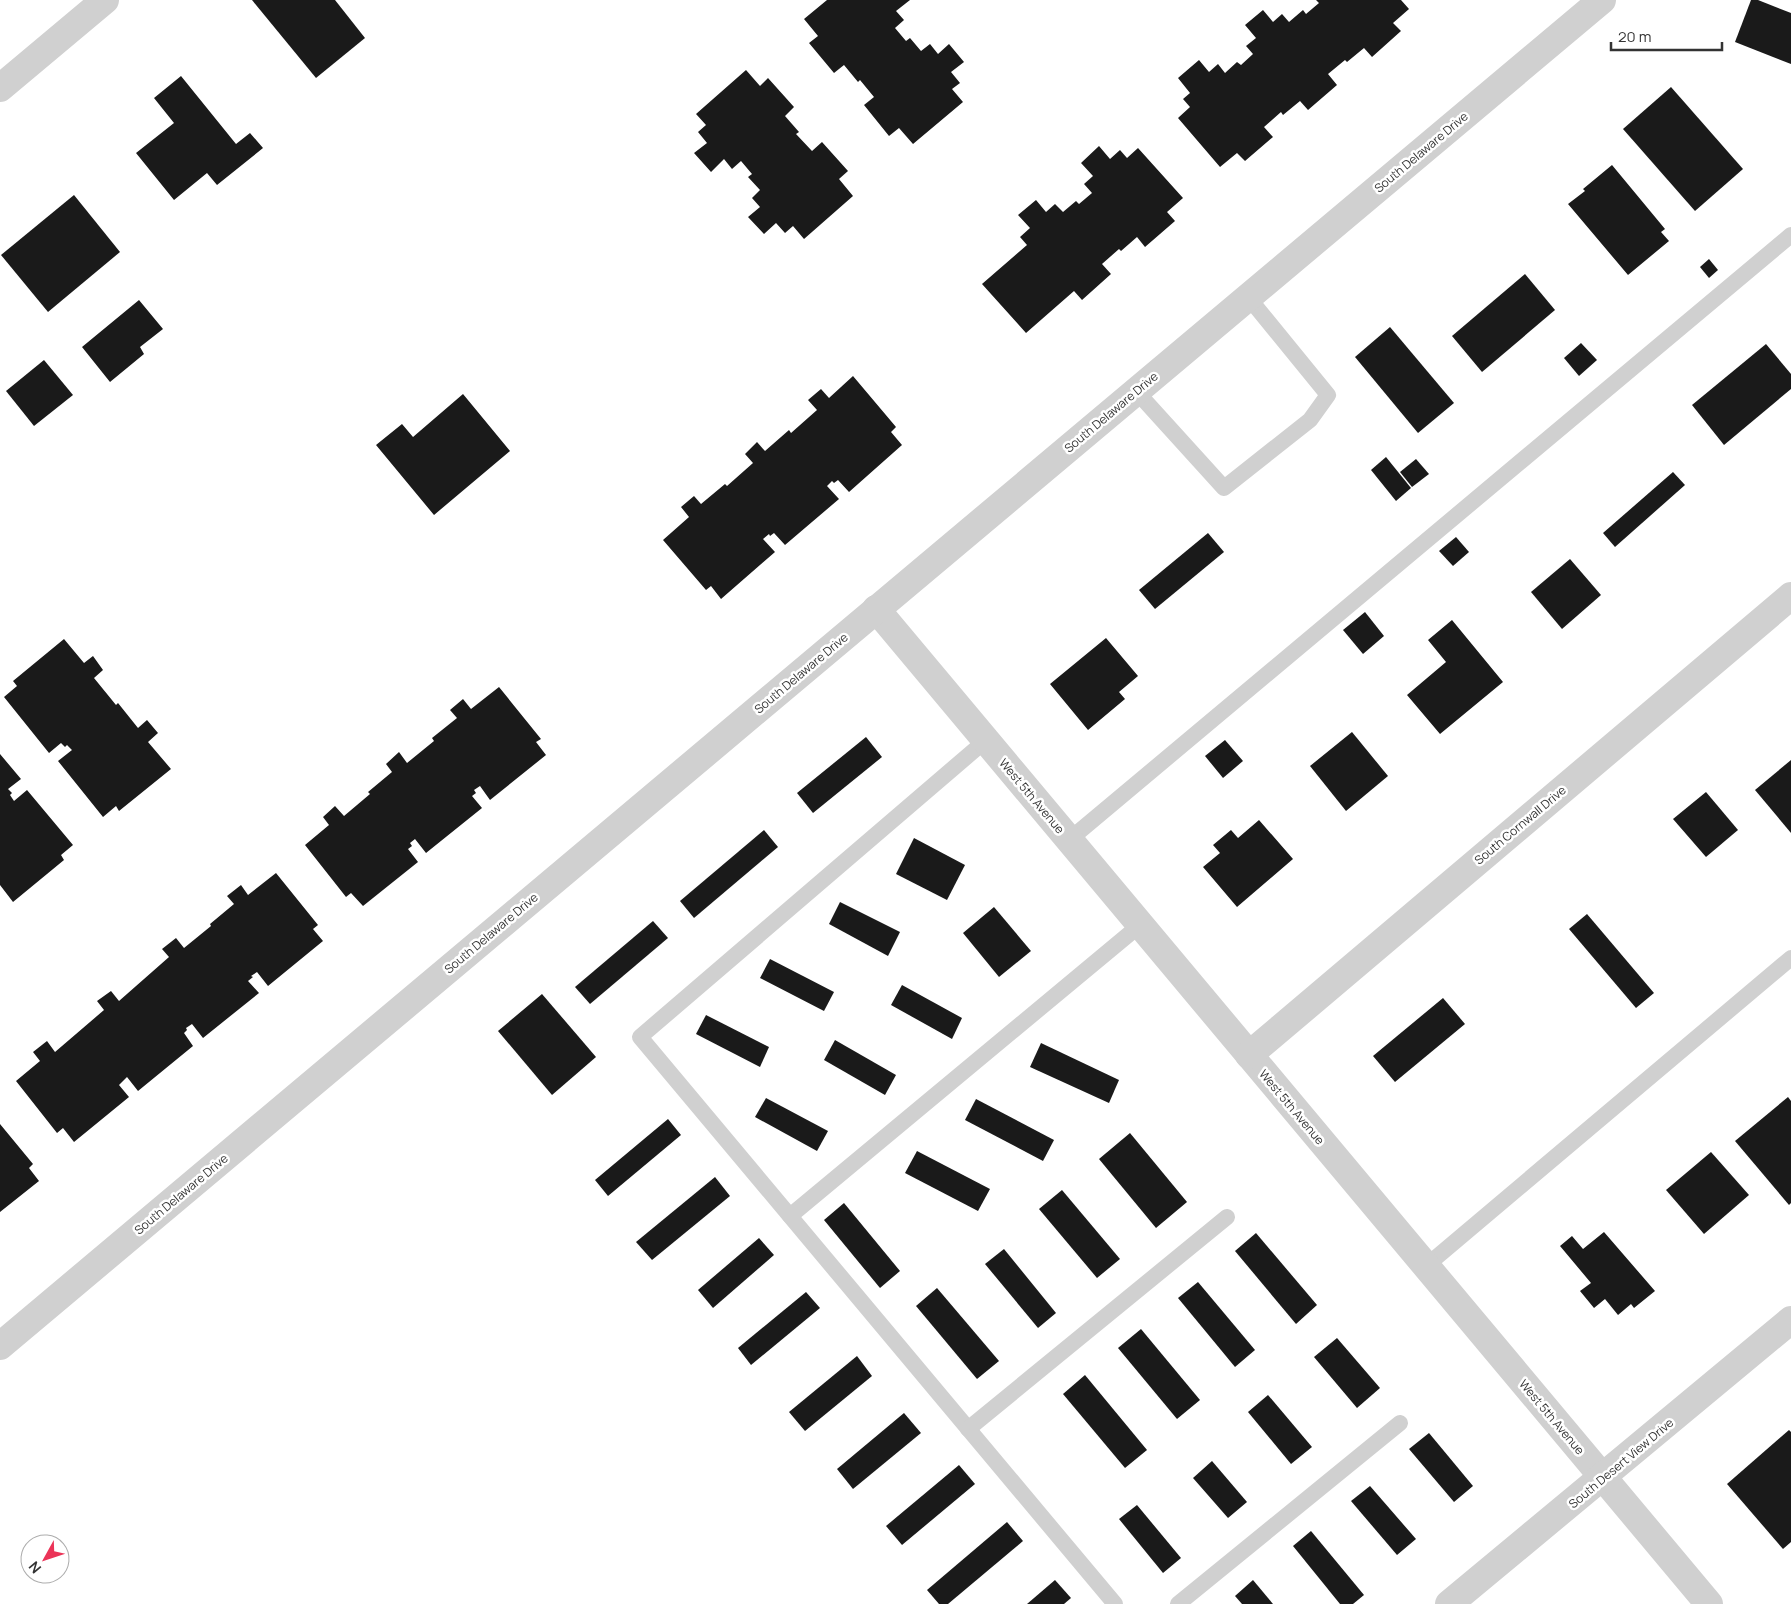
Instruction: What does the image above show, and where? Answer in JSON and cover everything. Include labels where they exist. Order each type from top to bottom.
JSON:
[{"type":"street","points":[[0,88],[105,0]]},
{"type":"street","name":"South Delaware Drive","points":[[0,1346],[1602,0]]},
{"type":"street","name":"South Cornwall Drive","points":[[1249,1055],[1791,596]]},
{"type":"street","name":"West 5th Avenue","points":[[876,610],[1709,1604]]},
{"type":"street","name":"South Desert View Drive","points":[[1449,1604],[1791,1320]]},
{"type":"lane","points":[[1069,840],[1791,235]]},
{"type":"lane","points":[[1136,391],[1224,488],[1310,420],[1328,395],[1248,297]]},
{"type":"lane","points":[[985,741],[640,1037],[1115,1604]]},
{"type":"lane","points":[[790,1216],[1140,925]]},
{"type":"lane","points":[[1426,1266],[1791,958]]},
{"type":"lane","points":[[968,1429],[1227,1217]]},
{"type":"lane","points":[[1178,1604],[1400,1423]]},
{"type":"building","points":[[252,0],[335,0],[365,38],[316,78]]},
{"type":"building","points":[[827,0],[910,0],[896,11],[904,20],[895,28],[906,41],[910,38],[921,51],[930,44],[938,54],[949,44],[964,62],[951,72],[960,83],[952,89],[963,102],[913,144],[899,128],[889,136],[864,105],[874,97],[860,80],[858,82],[844,65],[834,73],[809,43],[818,36],[804,19]]},
{"type":"building","points":[[1316,0],[1401,0],[1409,9],[1393,23],[1401,31],[1372,57],[1364,48],[1347,62],[1345,60],[1328,74],[1337,85],[1308,110],[1300,101],[1283,115],[1281,112],[1264,127],[1273,137],[1245,161],[1237,153],[1220,167],[1178,118],[1190,107],[1183,99],[1190,93],[1178,78],[1199,60],[1209,72],[1218,64],[1225,73],[1237,62],[1241,65],[1253,54],[1246,46],[1256,38],[1245,25],[1263,10],[1273,22],[1282,14],[1289,22],[1303,10],[1306,14],[1319,3]]},
{"type":"building","points":[[1751,0],[1758,0],[1791,13],[1791,64],[1735,42]]},
{"type":"building","points":[[746,70],[760,86],[768,78],[794,107],[785,116],[799,132],[796,134],[812,151],[822,142],[848,171],[839,179],[853,196],[804,239],[793,226],[785,233],[776,223],[764,234],[748,217],[760,207],[752,198],[760,190],[748,177],[752,174],[741,161],[732,169],[724,159],[711,172],[694,153],[707,143],[698,132],[706,125],[696,114]]},
{"type":"building","points":[[181,76],[236,144],[250,133],[263,148],[217,185],[207,173],[174,200],[136,153],[174,123],[154,98]]},
{"type":"building","points":[[1671,87],[1743,169],[1695,211],[1623,129]]},
{"type":"building","points":[[1099,146],[1110,159],[1120,150],[1127,158],[1138,148],[1183,198],[1167,212],[1175,221],[1145,247],[1137,237],[1121,251],[1119,249],[1102,264],[1111,274],[1082,300],[1074,291],[1026,333],[982,284],[1027,245],[1020,237],[1030,228],[1018,215],[1036,200],[1046,212],[1055,204],[1063,212],[1076,201],[1079,204],[1092,193],[1084,184],[1093,176],[1081,163]]},
{"type":"building","points":[[1612,165],[1665,229],[1661,232],[1669,241],[1628,275],[1568,204],[1585,191],[1583,189]]},
{"type":"building","points":[[74,195],[120,252],[48,312],[1,255]]},
{"type":"building","points":[[1709,259],[1718,270],[1709,278],[1700,267]]},
{"type":"building","points":[[1525,274],[1555,310],[1482,372],[1452,336]]},
{"type":"building","points":[[139,300],[163,329],[140,347],[144,354],[110,382],[82,347]]},
{"type":"building","points":[[1390,327],[1454,403],[1418,433],[1355,357]]},
{"type":"building","points":[[1581,343],[1597,360],[1579,376],[1564,358]]},
{"type":"building","points":[[1766,344],[1791,374],[1791,389],[1724,445],[1692,405]]},
{"type":"building","points":[[44,360],[73,395],[34,426],[6,391]]},
{"type":"building","points":[[853,376],[896,427],[891,432],[902,445],[849,492],[838,480],[834,483],[832,481],[827,486],[839,499],[785,545],[774,533],[770,536],[769,534],[763,539],[775,552],[721,599],[711,586],[706,590],[663,540],[689,517],[681,507],[694,496],[701,504],[725,484],[727,486],[753,463],[745,454],[757,442],[765,451],[789,430],[791,433],[817,410],[808,400],[821,389],[829,398]]},
{"type":"building","points":[[463,394],[510,451],[434,515],[376,445],[402,424],[413,437]]},
{"type":"building","points":[[1386,457],[1411,488],[1396,501],[1371,470]]},
{"type":"building","points":[[1416,459],[1429,474],[1412,487],[1400,472]]},
{"type":"building","points":[[1673,472],[1685,485],[1615,547],[1603,533]]},
{"type":"building","points":[[1208,533],[1224,552],[1155,609],[1139,590]]},
{"type":"building","points":[[1456,537],[1469,552],[1453,566],[1439,551]]},
{"type":"building","points":[[1570,559],[1601,595],[1562,629],[1531,592]]},
{"type":"building","points":[[1365,612],[1384,636],[1363,654],[1343,630]]},
{"type":"building","points":[[1452,620],[1503,682],[1440,734],[1407,695],[1446,662],[1428,640]]},
{"type":"building","points":[[1106,638],[1138,676],[1119,692],[1125,699],[1088,730],[1050,684]]},
{"type":"building","points":[[64,639],[84,663],[93,656],[103,670],[94,678],[116,705],[118,703],[138,728],[147,720],[158,733],[148,742],[171,769],[119,811],[116,806],[103,817],[58,761],[72,750],[67,745],[65,747],[61,743],[49,753],[4,697],[17,686],[13,681]]},
{"type":"building","points":[[499,687],[541,739],[536,742],[546,755],[490,800],[480,786],[474,790],[476,793],[472,796],[482,808],[426,853],[415,839],[410,843],[412,846],[408,849],[418,862],[363,906],[351,893],[346,897],[305,845],[329,825],[323,817],[335,806],[344,816],[392,772],[386,764],[399,752],[407,763],[434,741],[432,738],[457,718],[450,710],[463,699],[471,709]]},
{"type":"building","points":[[1352,732],[1388,776],[1346,811],[1310,766]]},
{"type":"building","points":[[866,737],[882,757],[813,813],[797,793]]},
{"type":"building","points":[[1225,740],[1243,761],[1223,778],[1205,756]]},
{"type":"building","points":[[0,754],[21,779],[8,789],[12,793],[10,795],[14,801],[27,790],[73,845],[61,855],[64,860],[13,902],[0,885]]},
{"type":"building","points":[[1791,760],[1791,833],[1755,790]]},
{"type":"building","points":[[1706,792],[1738,830],[1706,857],[1673,819]]},
{"type":"building","points":[[1259,820],[1293,859],[1237,907],[1203,867],[1220,853],[1213,845],[1231,830],[1238,838]]},
{"type":"building","points":[[764,830],[778,847],[694,918],[680,901]]},
{"type":"building","points":[[914,838],[965,865],[947,900],[896,874]]},
{"type":"building","points":[[276,873],[318,925],[313,929],[323,941],[268,986],[257,972],[251,976],[253,977],[248,981],[259,993],[203,1038],[192,1024],[186,1028],[187,1030],[184,1033],[193,1046],[138,1091],[127,1077],[119,1085],[129,1097],[74,1142],[63,1128],[57,1133],[16,1081],[40,1061],[33,1052],[47,1041],[55,1052],[104,1010],[97,1001],[111,991],[119,1001],[169,957],[162,949],[176,938],[184,948],[234,904],[227,896],[241,885],[248,895]]},
{"type":"building","points":[[840,902],[900,932],[888,956],[829,924]]},
{"type":"building","points":[[994,907],[1031,951],[999,977],[963,933]]},
{"type":"building","points":[[1587,914],[1654,993],[1636,1008],[1569,929]]},
{"type":"building","points":[[653,921],[668,938],[590,1004],[575,987]]},
{"type":"building","points":[[770,959],[834,992],[824,1011],[760,978]]},
{"type":"building","points":[[902,985],[962,1018],[952,1039],[891,1005]]},
{"type":"building","points":[[542,994],[596,1057],[552,1095],[498,1031]]},
{"type":"building","points":[[1443,998],[1465,1024],[1395,1082],[1373,1056]]},
{"type":"building","points":[[706,1015],[769,1047],[760,1067],[696,1034]]},
{"type":"building","points":[[835,1040],[896,1075],[885,1095],[824,1060]]},
{"type":"building","points":[[1041,1043],[1119,1080],[1109,1103],[1030,1067]]},
{"type":"building","points":[[1788,1097],[1791,1101],[1791,1203],[1789,1205],[1735,1141]]},
{"type":"building","points":[[766,1098],[828,1131],[817,1151],[755,1117]]},
{"type":"building","points":[[976,1099],[1054,1140],[1043,1161],[965,1120]]},
{"type":"building","points":[[668,1119],[681,1135],[608,1196],[595,1180]]},
{"type":"building","points":[[0,1124],[33,1164],[29,1168],[39,1181],[0,1212]]},
{"type":"building","points":[[1130,1133],[1187,1202],[1156,1228],[1099,1159]]},
{"type":"building","points":[[917,1151],[990,1189],[978,1211],[905,1173]]},
{"type":"building","points":[[1711,1152],[1749,1195],[1704,1234],[1666,1190]]},
{"type":"building","points":[[715,1177],[730,1196],[652,1260],[636,1242]]},
{"type":"building","points":[[1062,1190],[1120,1259],[1097,1278],[1039,1209]]},
{"type":"building","points":[[844,1203],[900,1271],[880,1288],[824,1220]]},
{"type":"building","points":[[1604,1232],[1655,1291],[1634,1308],[1631,1304],[1618,1315],[1605,1299],[1594,1308],[1580,1291],[1591,1283],[1560,1246],[1572,1236],[1583,1249]]},
{"type":"building","points":[[1256,1233],[1317,1305],[1296,1324],[1235,1251]]},
{"type":"building","points":[[759,1238],[774,1255],[713,1308],[698,1290]]},
{"type":"building","points":[[1004,1249],[1056,1313],[1038,1328],[985,1264]]},
{"type":"building","points":[[1198,1282],[1255,1350],[1235,1367],[1178,1298]]},
{"type":"building","points":[[937,1288],[999,1361],[977,1379],[916,1306]]},
{"type":"building","points":[[806,1292],[820,1308],[751,1365],[738,1348]]},
{"type":"building","points":[[1141,1329],[1200,1400],[1177,1419],[1118,1348]]},
{"type":"building","points":[[1337,1338],[1380,1388],[1357,1408],[1314,1357]]},
{"type":"building","points":[[857,1356],[872,1376],[805,1431],[789,1412]]},
{"type":"building","points":[[1085,1375],[1147,1450],[1125,1468],[1063,1394]]},
{"type":"building","points":[[1268,1395],[1312,1447],[1291,1464],[1248,1412]]},
{"type":"building","points":[[904,1413],[921,1433],[853,1489],[837,1469]]},
{"type":"building","points":[[1789,1430],[1791,1432],[1791,1542],[1783,1549],[1727,1484]]},
{"type":"building","points":[[1429,1433],[1473,1486],[1454,1502],[1409,1449]]},
{"type":"building","points":[[1212,1461],[1247,1502],[1228,1518],[1193,1478]]},
{"type":"building","points":[[959,1465],[975,1484],[902,1545],[886,1526]]},
{"type":"building","points":[[1370,1486],[1416,1539],[1397,1555],[1351,1501]]},
{"type":"building","points":[[1137,1505],[1181,1558],[1163,1573],[1119,1519]]},
{"type":"building","points":[[1007,1522],[1023,1541],[948,1604],[939,1604],[927,1590]]},
{"type":"building","points":[[1311,1531],[1364,1595],[1353,1604],[1340,1604],[1293,1546]]},
{"type":"building","points":[[1055,1580],[1071,1598],[1064,1604],[1027,1604]]},
{"type":"building","points":[[1253,1580],[1273,1604],[1242,1604],[1235,1596]]}]
